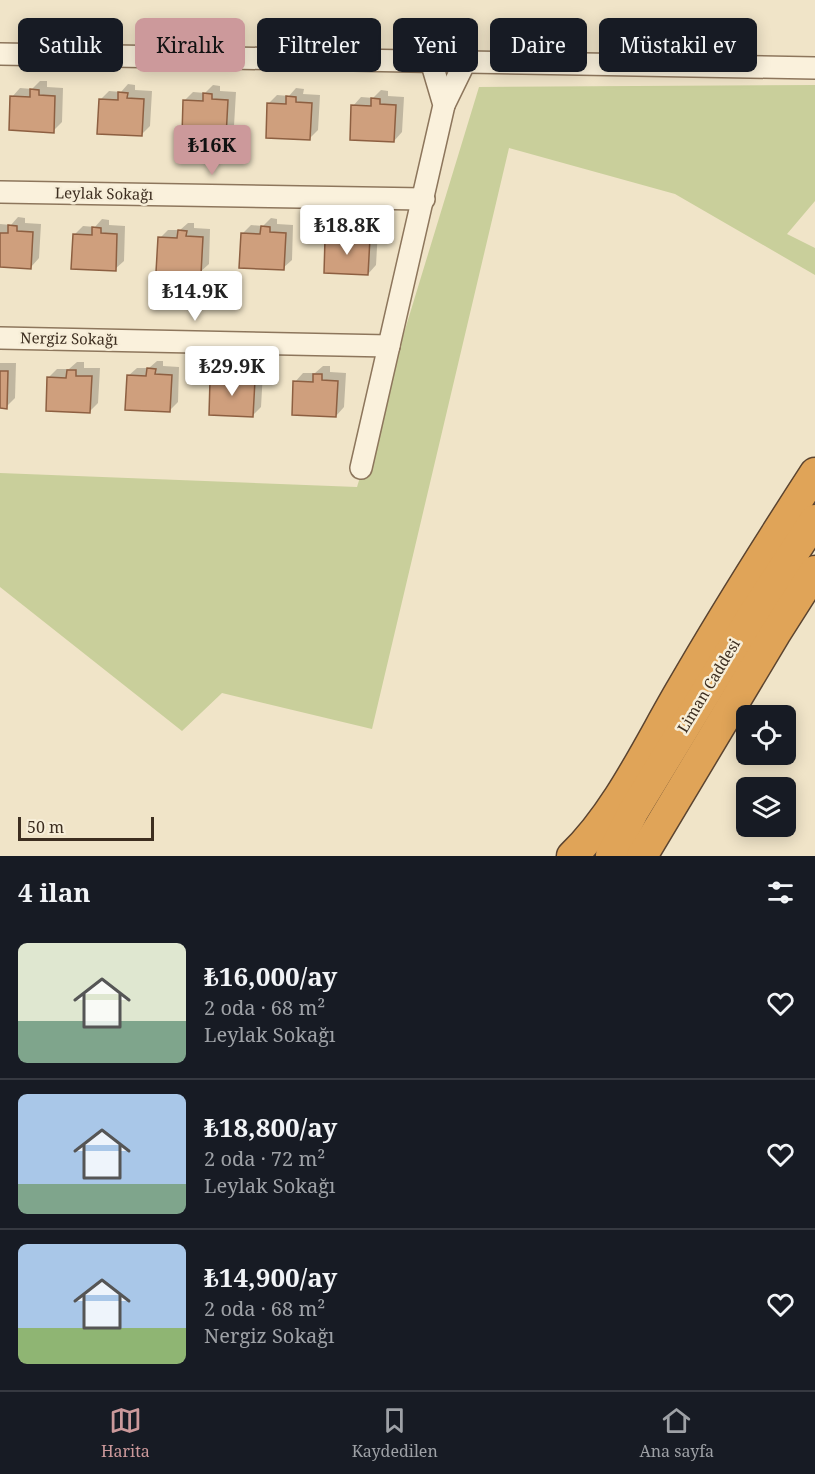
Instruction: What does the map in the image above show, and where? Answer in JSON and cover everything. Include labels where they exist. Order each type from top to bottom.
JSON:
[{"type":"highway","points":[[572,856],[586,843],[615,804],[720,621],[815,474]]},
{"type":"highway","name":"Liman Caddesi","points":[[610,856],[639,801],[751,618],[815,520]]},
{"type":"highway","name":"Liman Caddesi","points":[[642,856],[815,571]]},
{"type":"street","points":[[0,54],[393,60]]},
{"type":"street","points":[[478,62],[815,68]]},
{"type":"street","points":[[434,72],[444,105]]},
{"type":"street","points":[[361,468],[444,105],[460,72]]},
{"type":"street","name":"Leylak Sokağı","points":[[0,192],[424,199]]},
{"type":"street","name":"Nergiz Sokağı","points":[[0,338],[390,346]]},
{"type":"green space","points":[[815,85],[815,201],[787,234],[815,248],[815,275],[675,194],[509,148],[372,729],[222,693],[182,731],[0,587],[0,473],[357,487],[479,87]]},
{"type":"building","points":[[30,89],[39,90],[39,95],[55,96],[54,133],[9,130],[10,96],[30,97]]},
{"type":"building","points":[[118,92],[128,93],[127,98],[144,99],[142,136],[97,134],[99,99],[118,100]]},
{"type":"building","points":[[203,93],[212,94],[212,99],[228,100],[226,137],[182,135],[183,100],[203,101]]},
{"type":"building","points":[[286,96],[296,97],[296,102],[312,103],[310,140],[266,138],[267,103],[286,104]]},
{"type":"building","points":[[371,98],[380,99],[380,104],[396,105],[394,142],[350,140],[351,105],[371,106]]},
{"type":"building","points":[[8,225],[17,226],[17,231],[33,232],[31,269],[0,267],[0,233],[8,233]]},
{"type":"building","points":[[261,226],[270,227],[270,232],[286,233],[284,270],[239,268],[241,233],[260,234]]},
{"type":"building","points":[[92,227],[101,228],[101,233],[117,234],[116,271],[71,269],[73,234],[92,235]]},
{"type":"building","points":[[178,230],[187,231],[186,236],[203,237],[201,274],[156,272],[158,237],[177,238]]},
{"type":"building","points":[[345,232],[354,232],[354,238],[370,238],[368,275],[324,273],[325,239],[345,240]]},
{"type":"building","points":[[147,368],[156,369],[155,374],[172,375],[170,412],[125,410],[127,375],[146,376]]},
{"type":"building","points":[[67,370],[76,370],[76,376],[92,376],[90,413],[46,411],[47,377],[66,378]]},
{"type":"building","points":[[0,371],[8,371],[7,409],[0,408]]},
{"type":"building","points":[[230,373],[239,374],[239,379],[255,380],[253,417],[209,415],[210,380],[230,381]]},
{"type":"building","points":[[313,374],[322,374],[322,380],[338,381],[336,417],[292,415],[293,381],[313,382]]}]
